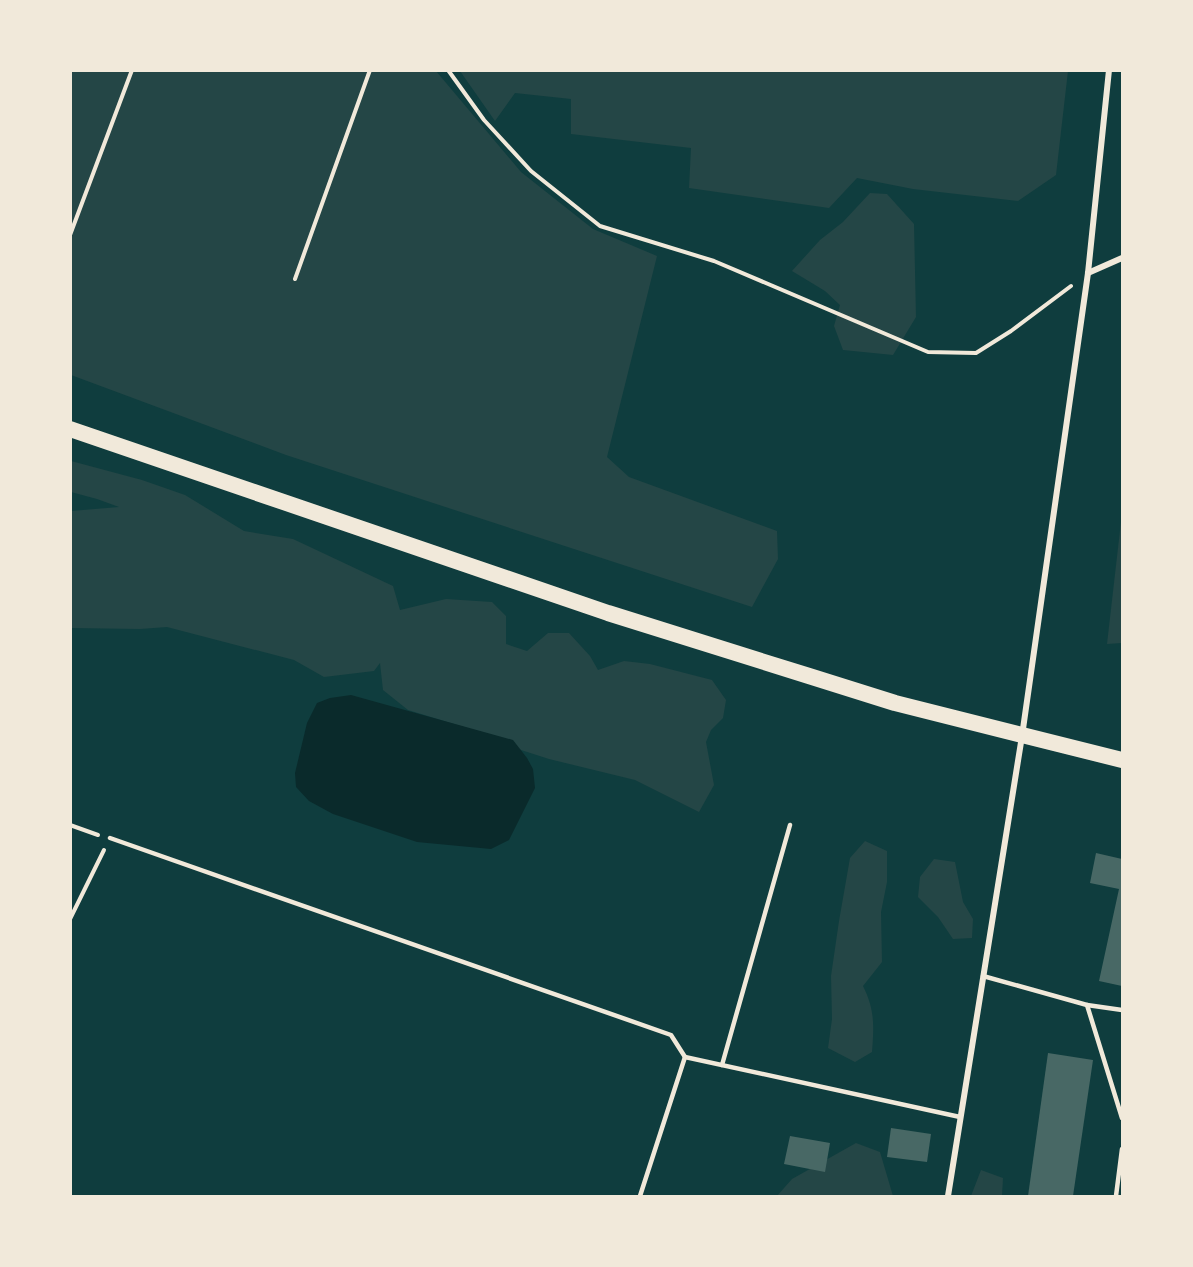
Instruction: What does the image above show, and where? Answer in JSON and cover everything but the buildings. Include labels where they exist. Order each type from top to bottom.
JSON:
[{"type":"highway","points":[[70,429],[608,613],[895,704],[1122,760]]},
{"type":"street","points":[[948,1197],[1022,736],[1088,273],[1109,70]]},
{"type":"street","points":[[1088,273],[1122,258]]},
{"type":"lane","points":[[722,1065],[790,825]]},
{"type":"lane","points":[[110,838],[671,1035],[685,1057],[960,1117]]},
{"type":"lane","points":[[983,976],[1087,1005],[1122,1010]]},
{"type":"lane","points":[[1087,1005],[1122,1118]]},
{"type":"lane","points":[[640,1197],[685,1057]]},
{"type":"lane","points":[[1116,1197],[1122,1149]]},
{"type":"path","points":[[70,235],[132,70]]},
{"type":"path","points":[[295,279],[370,70]]},
{"type":"path","points":[[448,70],[484,120],[531,171],[600,226],[714,261],[928,352],[976,353],[1011,331],[1088,273]]},
{"type":"path","points":[[70,825],[110,838],[70,919]]},
{"type":"shaded area","points":[[70,71],[436,71],[521,172],[593,229],[657,256],[607,457],[629,477],[777,531],[778,559],[752,607],[286,455],[71,375]]},
{"type":"shaded area","points":[[460,71],[1068,71],[1056,175],[1018,201],[913,189],[857,178],[829,208],[689,188],[691,148],[571,134],[571,99],[515,93],[495,121]]},
{"type":"shaded area","points":[[870,193],[887,194],[914,224],[916,317],[893,355],[843,350],[834,326],[840,305],[825,291],[792,271],[820,240],[843,222]]},
{"type":"shaded area","points":[[71,461],[142,480],[185,495],[244,531],[293,539],[393,586],[400,610],[446,599],[492,602],[506,616],[506,644],[527,651],[548,633],[569,633],[590,656],[598,670],[624,661],[650,664],[712,680],[726,700],[723,718],[711,730],[706,742],[714,785],[699,812],[635,780],[549,759],[521,750],[500,738],[408,710],[383,690],[380,663],[374,671],[324,677],[294,660],[167,627],[71,628],[71,511],[119,507],[71,492]]},
{"type":"shaded area","points":[[1122,513],[1122,643],[1107,644]]},
{"type":"shaded area","points":[[351,695],[513,740],[533,769],[535,788],[509,840],[491,849],[417,842],[333,814],[309,801],[296,787],[295,773],[307,723],[317,703],[330,698]]},
{"type":"shaded area","points":[[865,841],[887,851],[887,882],[881,912],[882,962],[863,986],[873,1018],[872,1052],[855,1062],[828,1048],[832,1019],[831,976],[850,858]]},
{"type":"shaded area","points":[[934,859],[955,862],[963,902],[973,919],[972,938],[953,939],[938,917],[918,897],[920,877]]},
{"type":"shaded area","points":[[856,1143],[880,1152],[893,1196],[777,1196],[792,1179]]},
{"type":"shaded area","points":[[981,1170],[1003,1178],[1002,1196],[971,1196]]}]
